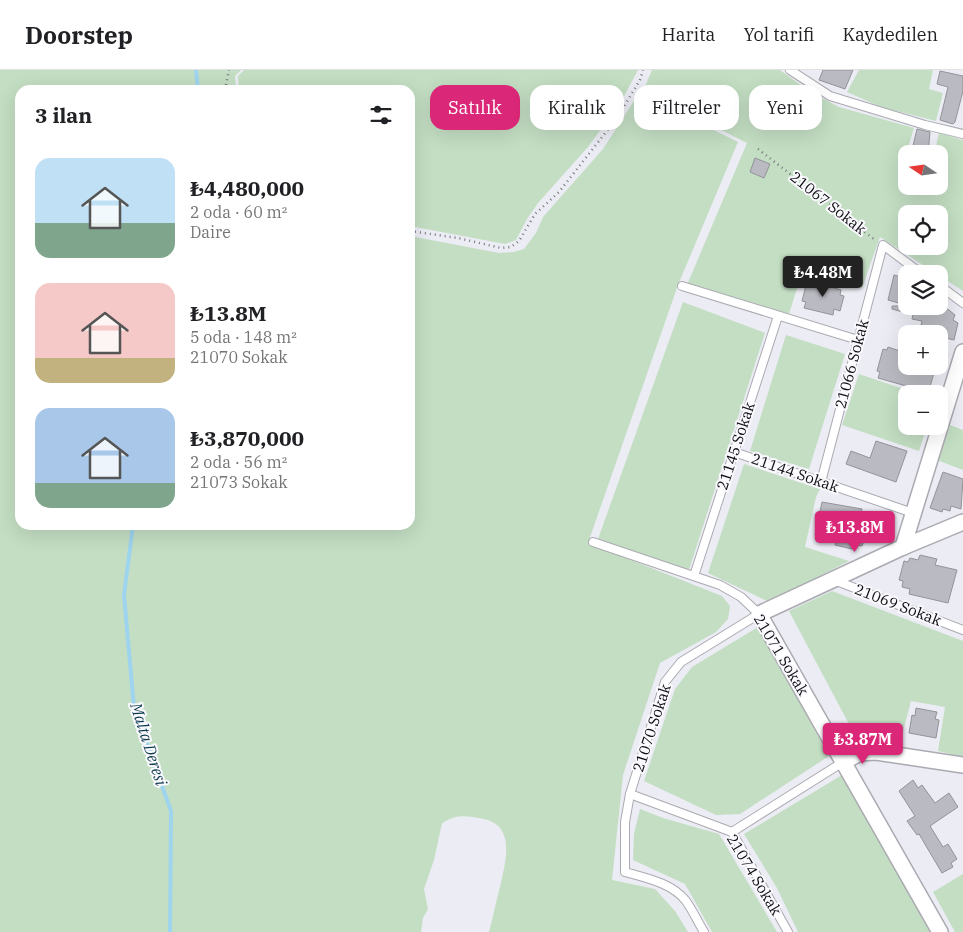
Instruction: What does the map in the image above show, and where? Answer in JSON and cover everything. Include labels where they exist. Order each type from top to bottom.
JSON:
[{"type":"street","points":[[903,547],[963,352]]},
{"type":"street","name":"21070 Sokak","points":[[759,614],[903,547],[963,522]]},
{"type":"street","name":"21071 Sokak","points":[[759,614],[940,932]]},
{"type":"street","points":[[843,762],[860,753],[876,752],[963,766]]},
{"type":"lane","points":[[790,70],[830,96],[926,125],[963,131]]},
{"type":"lane","points":[[882,246],[909,265]]},
{"type":"lane","name":"21066 Sokak","points":[[821,482],[882,246]]},
{"type":"lane","points":[[682,286],[858,340]]},
{"type":"lane","points":[[948,291],[963,302]]},
{"type":"lane","name":"21145 Sokak","points":[[694,576],[778,316]]},
{"type":"lane","name":"21144 Sokak","points":[[734,452],[913,513]]},
{"type":"lane","name":"21071 Sokak","points":[[593,542],[720,585],[741,597],[759,614]]},
{"type":"lane","name":"21069 Sokak","points":[[833,580],[963,630]]},
{"type":"lane","name":"21070 Sokak","points":[[704,932],[685,900],[678,892],[657,882],[625,872],[625,822],[630,794],[665,682],[681,662],[759,614]]},
{"type":"lane","points":[[732,832],[843,762]]},
{"type":"lane","name":"21074 Sokak","points":[[630,794],[732,832],[788,932]]},
{"type":"path","points":[[226,85],[229,70]]},
{"type":"path","points":[[415,232],[458,238],[501,248],[511,247],[518,241],[535,214],[559,192],[617,118],[640,80],[643,70]]},
{"type":"path","name":"21067 Sokak","points":[[758,149],[882,246]]},
{"type":"green space","points":[[0,70],[241,70],[235,76],[236,85],[15,85],[15,530],[415,530],[415,237],[499,253],[524,249],[536,233],[543,217],[603,149],[615,130],[624,130],[624,116],[634,101],[634,130],[714,130],[738,142],[678,285],[588,543],[722,596],[730,606],[728,619],[716,632],[660,663],[623,775],[612,880],[655,889],[675,911],[688,932],[489,932],[505,866],[506,844],[504,835],[499,827],[491,821],[464,816],[451,818],[442,823],[434,860],[424,889],[428,909],[423,918],[421,932],[0,932]]},
{"type":"green space","points":[[244,70],[638,70],[624,96],[624,85],[530,85],[530,130],[600,130],[588,147],[538,203],[516,240],[505,244],[415,227],[415,85],[239,85],[238,76]]},
{"type":"green space","points":[[652,70],[780,70],[801,85],[749,85],[749,130],[822,130],[822,98],[839,107],[914,128],[909,145],[898,145],[898,195],[948,195],[948,145],[936,145],[939,133],[963,140],[963,291],[948,281],[948,265],[923,265],[908,255],[948,255],[948,205],[898,205],[898,249],[880,237],[862,288],[803,269],[789,314],[687,285],[747,143],[721,130],[739,130],[739,85],[646,85]]},
{"type":"green space","points":[[859,70],[933,70],[929,89],[943,93],[936,121],[881,107],[847,92]]},
{"type":"green space","points":[[683,302],[765,333],[689,570],[598,539]]},
{"type":"green space","points":[[786,335],[845,354],[809,469],[750,451]]},
{"type":"green space","points":[[859,374],[898,387],[898,435],[924,435],[919,451],[842,425]]},
{"type":"green space","points":[[950,425],[963,430],[963,470],[937,460],[946,435],[948,435]]},
{"type":"green space","points":[[744,464],[820,489],[816,497],[805,547],[849,561],[769,602],[708,573]]},
{"type":"green space","points":[[832,591],[963,641],[963,757],[938,751],[945,707],[911,701],[900,743],[859,743],[789,611]]},
{"type":"green space","points":[[758,627],[829,756],[740,814],[716,815],[644,781],[675,689],[692,667]]},
{"type":"green space","points":[[842,775],[930,932],[798,932],[777,888],[744,834]]},
{"type":"green space","points":[[640,809],[663,818],[719,834],[777,932],[712,932],[685,884],[633,860],[634,834]]},
{"type":"green space","points":[[963,874],[963,932],[955,932],[933,892]]},
{"type":"building","points":[[823,70],[853,70],[845,89],[819,80]]},
{"type":"building","points":[[940,71],[963,76],[963,91],[953,124],[940,120],[948,87],[937,84]]},
{"type":"building","points":[[917,129],[930,132],[929,145],[913,145]]},
{"type":"building","points":[[755,158],[770,164],[764,178],[750,172]]},
{"type":"building","points":[[894,275],[898,276],[898,303],[888,300]]},
{"type":"building","points":[[811,281],[841,290],[840,295],[844,296],[840,311],[834,309],[833,315],[804,308],[806,302],[802,301],[806,285],[810,286]]},
{"type":"building","points":[[892,306],[898,306],[898,311],[892,309]]},
{"type":"building","points":[[948,309],[955,315],[953,320],[958,323],[954,340],[948,339],[948,325],[921,325],[922,321],[912,319],[913,315],[948,315]]},
{"type":"building","points":[[888,347],[898,350],[898,375],[933,375],[930,385],[903,385],[878,378],[880,372],[877,371],[883,349],[887,350]]},
{"type":"building","points":[[876,441],[907,451],[896,482],[846,464],[851,451],[870,458]]},
{"type":"building","points":[[943,472],[963,479],[961,509],[951,506],[950,511],[943,509],[942,512],[930,508]]},
{"type":"building","points":[[822,502],[862,509],[861,514],[869,516],[868,522],[872,523],[868,542],[864,541],[862,546],[853,544],[852,549],[835,545],[836,540],[815,535]]},
{"type":"building","points":[[920,555],[937,559],[935,565],[957,570],[948,603],[909,594],[910,589],[902,587],[903,581],[899,580],[904,561],[908,562],[910,558],[918,560]]},
{"type":"building","points":[[916,708],[937,712],[935,719],[939,720],[936,738],[909,733],[912,715],[915,716]]},
{"type":"building","points":[[913,780],[918,788],[922,785],[935,803],[949,793],[958,807],[930,826],[943,847],[948,844],[957,859],[951,863],[953,867],[942,873],[919,834],[917,835],[907,821],[915,816],[899,791]]},
{"type":"waterway","name":"Malta Deresi","points":[[196,70],[198,85]]},
{"type":"waterway","name":"Malta Deresi","points":[[132,530],[124,595],[134,708],[171,811],[170,932]]}]
